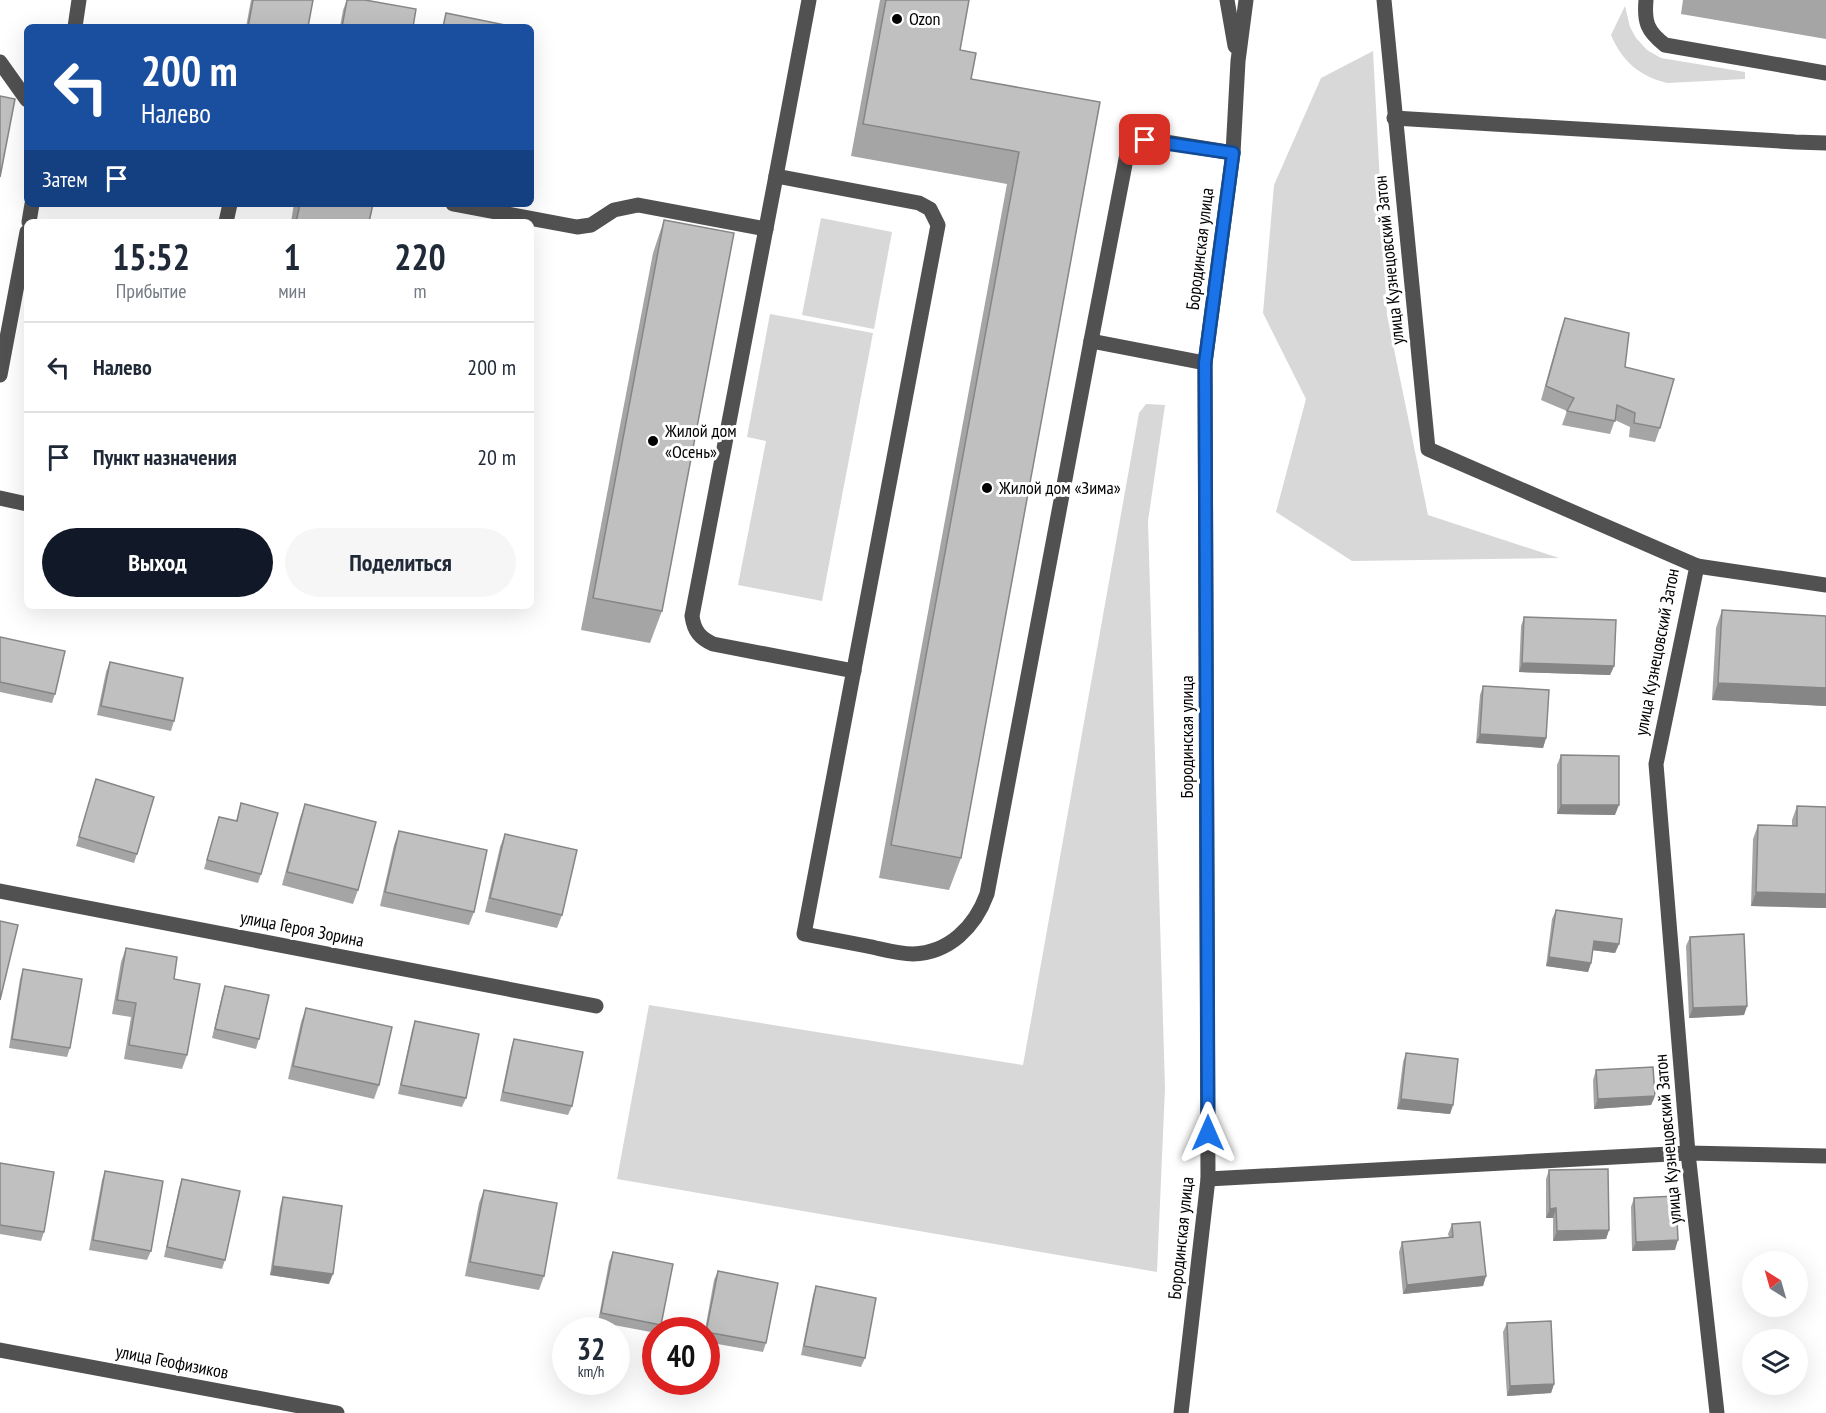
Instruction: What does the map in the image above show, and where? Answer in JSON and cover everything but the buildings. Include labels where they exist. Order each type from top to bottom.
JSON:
[{"type":"street","points":[[75,24],[79,0]]},
{"type":"street","points":[[809,0],[692,616],[693,626],[703,639],[713,644],[854,671]]},
{"type":"street","name":"Бородинская улица","points":[[1227,0],[1238,61]]},
{"type":"street","name":"Бородинская улица","points":[[1180,1413],[1208,1179],[1205,363],[1233,153],[1238,61],[1246,0]]},
{"type":"street","name":"улица Кузнецовский Затон","points":[[1384,0],[1428,449],[1697,566],[1656,764],[1688,1154],[1717,1413]]},
{"type":"street","points":[[1646,0],[1644,16],[1648,27],[1654,36],[1665,45],[1826,73]]},
{"type":"street","points":[[0,62],[24,96]]},
{"type":"street","points":[[1394,118],[1826,142]]},
{"type":"street","points":[[776,176],[920,202],[930,209],[938,225],[804,934],[911,954],[934,950],[957,938],[967,930],[979,913],[987,894],[1127,154],[1140,141],[1153,140],[1233,153]]},
{"type":"street","points":[[534,219],[577,227],[591,225],[614,210],[638,205],[766,229]]},
{"type":"street","points":[[469,207],[534,219]]},
{"type":"street","points":[[0,375],[24,248]]},
{"type":"street","points":[[1091,342],[1205,363]]},
{"type":"street","points":[[0,498],[24,503]]},
{"type":"street","points":[[1697,566],[1826,585]]},
{"type":"street","name":"улица Героя Зорина","points":[[0,891],[597,1006]]},
{"type":"street","points":[[1208,1179],[1688,1154],[1826,1156]]},
{"type":"street","name":"улица Геофизиков","points":[[0,1350],[337,1413]]},
{"type":"shaded area","points":[[1625,6],[1630,27],[1647,50],[1661,58],[1745,72],[1745,79],[1667,83],[1640,72],[1626,60],[1611,35]]},
{"type":"shaded area","points":[[1373,51],[1387,315],[1428,515],[1559,558],[1352,561],[1276,512],[1306,399],[1263,313],[1274,185],[1321,78]]},
{"type":"shaded area","points":[[821,218],[892,232],[874,329],[802,315]]},
{"type":"shaded area","points":[[770,314],[873,333],[822,601],[738,585],[766,441],[747,437]]},
{"type":"shaded area","points":[[1146,404],[1165,405],[1148,521],[1165,1088],[1157,1272],[617,1179],[649,1005],[1023,1065],[1139,413]]},
{"type":"place","name":"Ozon","points":[[897,19]]},
{"type":"place","name":"Жилой дом «Осень»","points":[[653,441]]},
{"type":"place","name":"Жилой дом «Зима»","points":[[987,488]]},
{"type":"route","points":[[1145,140],[1233,153],[1205,363],[1208,1133]]}]
